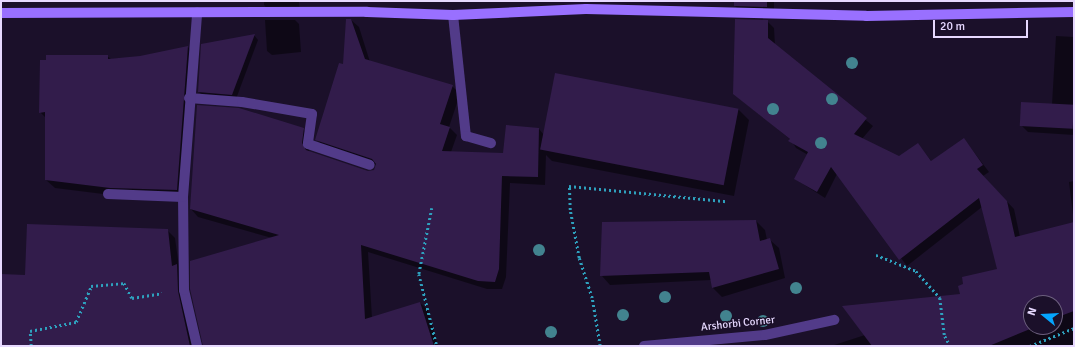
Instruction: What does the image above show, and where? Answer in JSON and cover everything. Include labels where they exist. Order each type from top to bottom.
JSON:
[{"type":"main road","points":[[1,13],[367,12],[453,15],[586,9],[866,16],[1074,12]]},
{"type":"street","points":[[197,13],[189,98],[183,197],[184,290],[197,346]]},
{"type":"street","points":[[453,15],[466,136],[491,143]]},
{"type":"street","points":[[189,98],[242,102],[312,114],[308,144],[370,165]]},
{"type":"street","points":[[108,194],[183,197]]},
{"type":"street","name":"Arshorbi Corner","points":[[644,346],[765,335],[834,320]]},
{"type":"path","points":[[600,346],[592,298],[579,258],[570,210],[569,186],[726,201]]},
{"type":"path","points":[[432,208],[419,274],[438,346]]},
{"type":"path","points":[[876,255],[916,272],[940,298],[945,336],[950,346]]},
{"type":"path","points":[[31,346],[30,332],[76,322],[91,286],[124,283],[132,298],[184,290]]},
{"type":"path","points":[[1030,346],[1074,328]]},
{"type":"building","points":[[734,1],[767,1],[767,7],[734,6]]},
{"type":"building","points":[[346,19],[351,19],[365,59],[453,85],[440,124],[450,127],[442,151],[503,153],[506,125],[539,128],[538,177],[502,176],[499,269],[495,282],[478,281],[361,245],[365,319],[420,302],[434,346],[203,346],[190,289],[190,261],[279,235],[190,209],[197,105],[239,108],[304,128],[302,143],[306,150],[368,171],[374,170],[376,164],[372,159],[315,140],[339,63],[343,64]]},
{"type":"building","points":[[735,19],[768,20],[768,38],[867,118],[854,134],[899,156],[918,143],[931,161],[964,138],[983,165],[977,169],[1007,201],[1015,237],[1074,222],[1074,311],[1063,315],[1063,295],[1023,295],[1023,332],[989,346],[872,346],[842,306],[960,294],[958,286],[963,284],[962,277],[997,269],[979,198],[899,260],[831,167],[817,192],[794,179],[808,152],[788,141],[790,139],[733,94]]},
{"type":"building","points":[[255,34],[232,95],[198,92],[201,44]]},
{"type":"building","points":[[188,46],[177,190],[110,188],[45,180],[45,112],[39,113],[40,60],[46,60],[46,55],[108,55],[108,59],[140,56]]},
{"type":"building","points":[[555,73],[739,109],[724,185],[540,150]]},
{"type":"building","points":[[1021,102],[1074,105],[1073,129],[1020,126]]},
{"type":"building","points":[[756,220],[760,241],[770,238],[779,269],[712,288],[709,272],[600,276],[602,222]]},
{"type":"building","points":[[27,224],[168,229],[172,266],[177,264],[178,291],[190,346],[1,346],[1,274],[25,275]]}]
